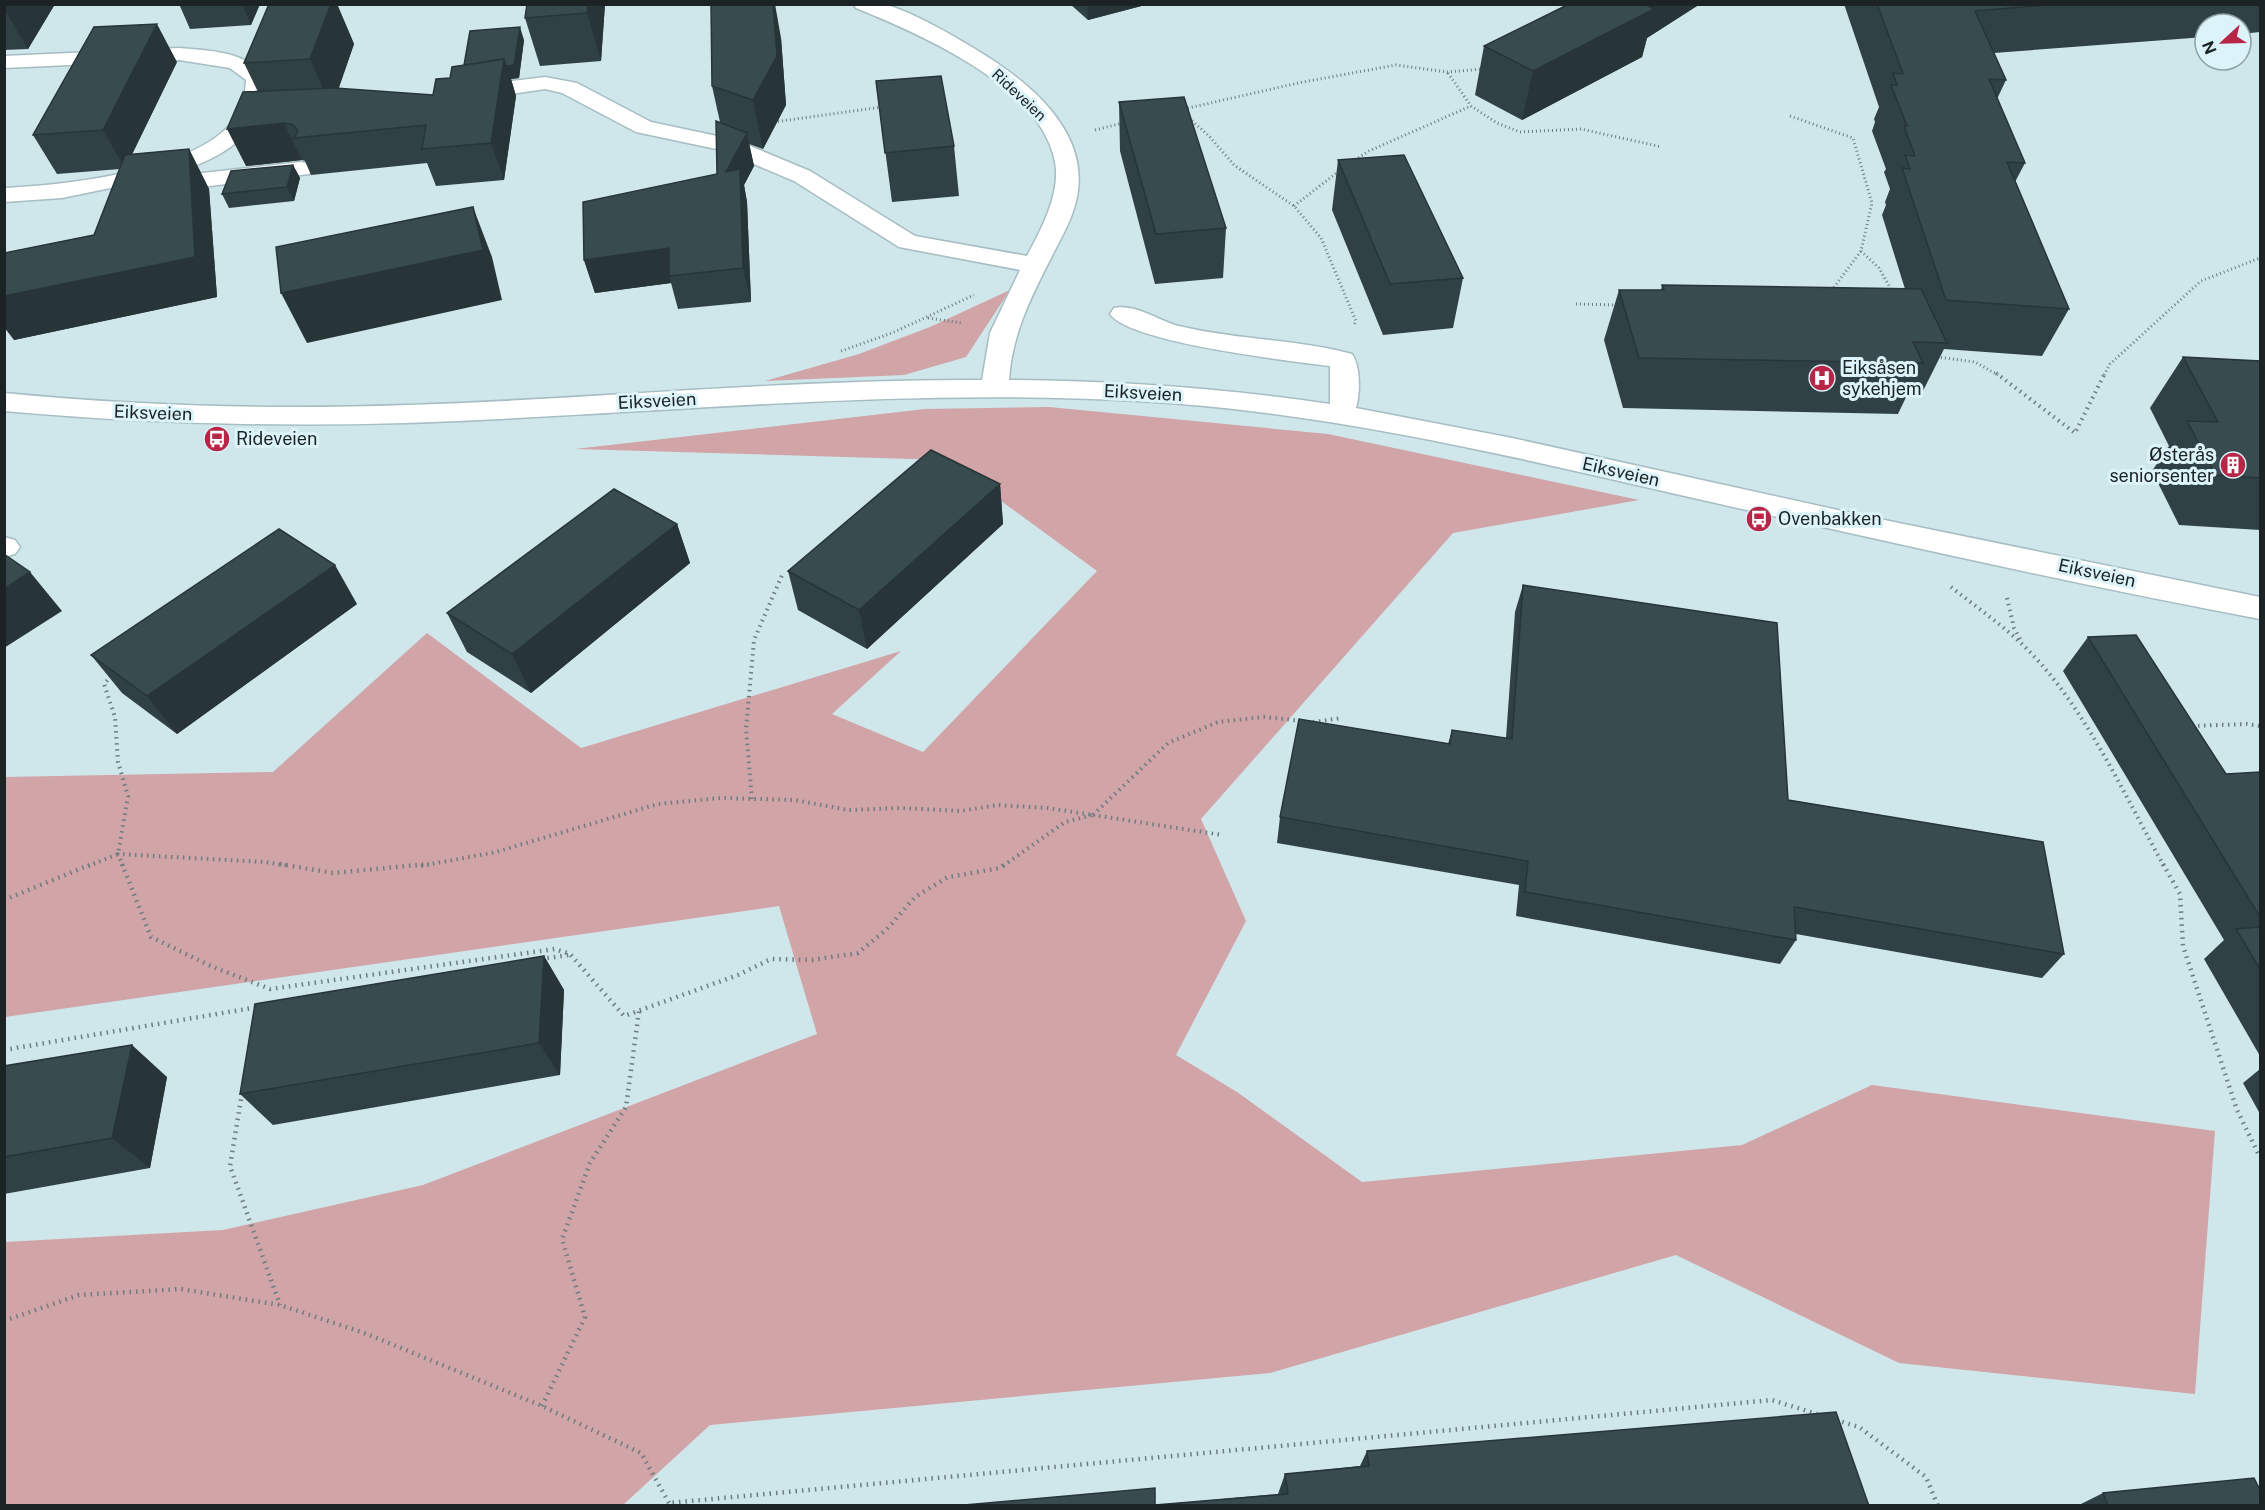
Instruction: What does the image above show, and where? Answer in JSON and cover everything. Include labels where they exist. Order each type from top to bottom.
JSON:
[{"type":"street","name":"Rideveien","points":[[863,4],[899,9],[989,67],[1033,104],[1059,137],[1066,159],[1068,178],[1065,196],[1024,263],[998,353],[995,388]]},
{"type":"street","points":[[4,62],[179,54],[211,57],[237,63],[250,71],[257,80],[256,97],[246,121],[229,138],[208,151],[147,175],[66,192],[4,195]]},
{"type":"street","points":[[451,96],[545,83],[569,88],[644,127],[720,143],[802,176],[908,242],[1024,263]]},
{"type":"street","points":[[246,121],[269,120]]},
{"type":"street","points":[[147,175],[176,183],[301,170]]},
{"type":"street","points":[[1123,314],[1160,329],[1208,341],[1343,360],[1345,398],[1340,415]]},
{"type":"street","name":"Eiksveien","points":[[4,402],[183,415],[340,415],[456,412],[819,393],[995,388],[1141,392],[1272,404],[1464,437],[1798,512],[2260,608]]},
{"type":"path","points":[[1343,360],[1356,321],[1321,238],[1294,206],[1234,165],[1209,136],[1180,110],[1298,83],[1396,65],[1447,72],[1482,70],[1491,66]]},
{"type":"path","points":[[1447,72],[1471,106],[1497,123],[1520,132],[1581,129],[1662,147]]},
{"type":"path","points":[[1351,163],[1369,151],[1471,106]]},
{"type":"path","points":[[720,143],[776,122],[884,107]]},
{"type":"path","points":[[1790,116],[1853,138],[1872,203],[1861,251],[1834,289],[1824,293]]},
{"type":"path","points":[[1059,137],[1134,121]]},
{"type":"path","points":[[1294,206],[1342,169]]},
{"type":"path","points":[[1861,251],[1875,262],[1887,279],[1893,297]]},
{"type":"path","points":[[1934,355],[1941,359],[1975,362],[1992,370],[2075,433],[2110,364],[2118,356],[2201,281],[2260,258]]},
{"type":"path","points":[[838,352],[927,318],[969,298],[1024,263]]},
{"type":"path","points":[[1576,304],[1623,305]]},
{"type":"path","points":[[927,318],[969,323]]},
{"type":"path","points":[[752,799],[746,729],[754,640],[783,573]]},
{"type":"path","points":[[1942,581],[2023,645]]},
{"type":"path","points":[[2007,594],[2007,606],[2014,628],[2023,645],[2082,720],[2180,894],[2183,946],[2237,1110],[2260,1157]]},
{"type":"path","points":[[119,668],[104,684],[115,717],[118,762],[128,796],[118,854],[151,937],[213,967],[270,989],[555,949],[570,954],[624,1016],[738,975],[771,959],[812,960],[858,953],[887,929],[915,897],[948,877],[1000,868],[1065,822],[1092,816],[1168,743],[1218,722],[1264,717],[1315,722],[1342,718]]},
{"type":"path","points":[[2181,726],[2247,723],[2260,726]]},
{"type":"path","points":[[4,900],[118,854],[265,862],[333,873],[416,867],[496,852],[658,804],[720,798],[795,800],[848,810],[901,808],[961,811],[997,805],[1048,808],[1222,835]]},
{"type":"path","points":[[535,960],[570,954]]},
{"type":"path","points":[[4,1050],[267,1005]]},
{"type":"path","points":[[254,1018],[256,1007]]},
{"type":"path","points":[[542,1406],[585,1317],[562,1239],[590,1163],[626,1107],[639,1010]]},
{"type":"path","points":[[243,1087],[230,1166],[280,1305]]},
{"type":"path","points":[[4,1321],[79,1295],[181,1289],[280,1305],[368,1334],[542,1406],[641,1453],[669,1504],[1772,1400],[1859,1427],[1926,1477],[1938,1506]]},
{"type":"shaded area","points":[[1010,290],[966,357],[904,375],[765,381],[859,354],[930,327]]},
{"type":"shaded area","points":[[1049,407],[1328,434],[1639,500],[1453,533],[1201,819],[1246,921],[1176,1055],[1237,1092],[1362,1182],[1742,1145],[1872,1085],[2215,1131],[2195,1394],[1899,1363],[1676,1255],[1270,1373],[710,1425],[623,1505],[5,1505],[5,1242],[223,1230],[423,1185],[817,1034],[779,906],[5,1017],[4,777],[273,772],[427,633],[581,748],[901,651],[832,714],[923,752],[1097,571],[945,460],[575,449],[925,409]]},
{"type":"building","points":[[269,4],[331,4],[310,59],[244,63]]},
{"type":"building","points":[[527,4],[588,4],[587,13],[525,18]]},
{"type":"building","points":[[711,4],[773,4],[777,56],[753,100],[712,86]]},
{"type":"building","points":[[1569,4],[1644,4],[1654,9],[1533,71],[1484,46]]},
{"type":"building","points":[[1877,4],[2058,4],[1975,11],[2006,80],[1989,79],[2025,163],[2007,162],[2069,309],[1946,300],[1902,168],[1910,169],[1905,155],[1915,156],[1904,126],[1907,126],[1891,85],[1897,85],[1893,73],[1903,74]]},
{"type":"building","points":[[157,24],[103,130],[33,135],[94,27]]},
{"type":"building","points":[[520,27],[514,65],[506,66],[504,59],[464,65],[470,31]]},
{"type":"building","points":[[504,59],[491,143],[422,149],[426,125],[294,138],[298,131],[293,125],[284,123],[227,129],[243,92],[335,88],[433,95],[436,79],[450,78],[452,67]]},
{"type":"building","points":[[941,76],[954,146],[885,153],[876,81]]},
{"type":"building","points":[[1184,97],[1226,228],[1156,234],[1119,102]]},
{"type":"building","points":[[716,121],[747,133],[726,172],[740,169],[743,268],[669,276],[669,248],[584,260],[583,202],[717,174]]},
{"type":"building","points":[[189,149],[195,257],[4,296],[4,253],[94,235],[125,155]]},
{"type":"building","points":[[1404,155],[1463,278],[1390,284],[1338,160]]},
{"type":"building","points":[[293,165],[287,187],[222,194],[231,171]]},
{"type":"building","points":[[473,207],[483,250],[281,293],[276,247]]},
{"type":"building","points":[[1662,285],[1921,289],[1947,343],[1913,342],[1923,363],[1639,358],[1619,290],[1664,290]]},
{"type":"building","points":[[2183,357],[2260,361],[2260,478],[2216,475],[2187,421],[2218,422]]},
{"type":"building","points":[[931,450],[1000,484],[859,610],[788,571]]},
{"type":"building","points":[[614,489],[677,524],[512,654],[447,613]]},
{"type":"building","points":[[279,529],[335,565],[147,696],[91,655]]},
{"type":"building","points":[[4,554],[30,572],[4,589]]},
{"type":"building","points":[[1523,585],[1777,623],[1788,800],[2043,842],[2064,954],[1794,907],[1796,940],[1525,892],[1528,861],[1280,817],[1299,719],[1450,744],[1452,730],[1512,739]]},
{"type":"building","points":[[2136,635],[2226,774],[2260,772],[2260,917],[2088,637]]},
{"type":"building","points":[[2260,927],[2260,969],[2236,929]]},
{"type":"building","points":[[544,956],[539,1043],[240,1094],[255,1004]]},
{"type":"building","points":[[132,1045],[112,1138],[4,1157],[4,1066]]},
{"type":"building","points":[[1836,1412],[1869,1506],[953,1506],[1155,1488],[1155,1505],[1288,1494],[1285,1474],[1369,1466],[1367,1451]]},
{"type":"building","points":[[2254,1478],[2260,1490],[2260,1506],[2108,1506],[2103,1493]]},
{"type":"place","name":"Eiksåsen sykehjem","points":[[1822,378]]},
{"type":"place","name":"Rideveien","points":[[217,439]]},
{"type":"place","name":"Østerås seniorsenter","points":[[2233,465]]},
{"type":"place","name":"Ovenbakken","points":[[1759,519]]}]
